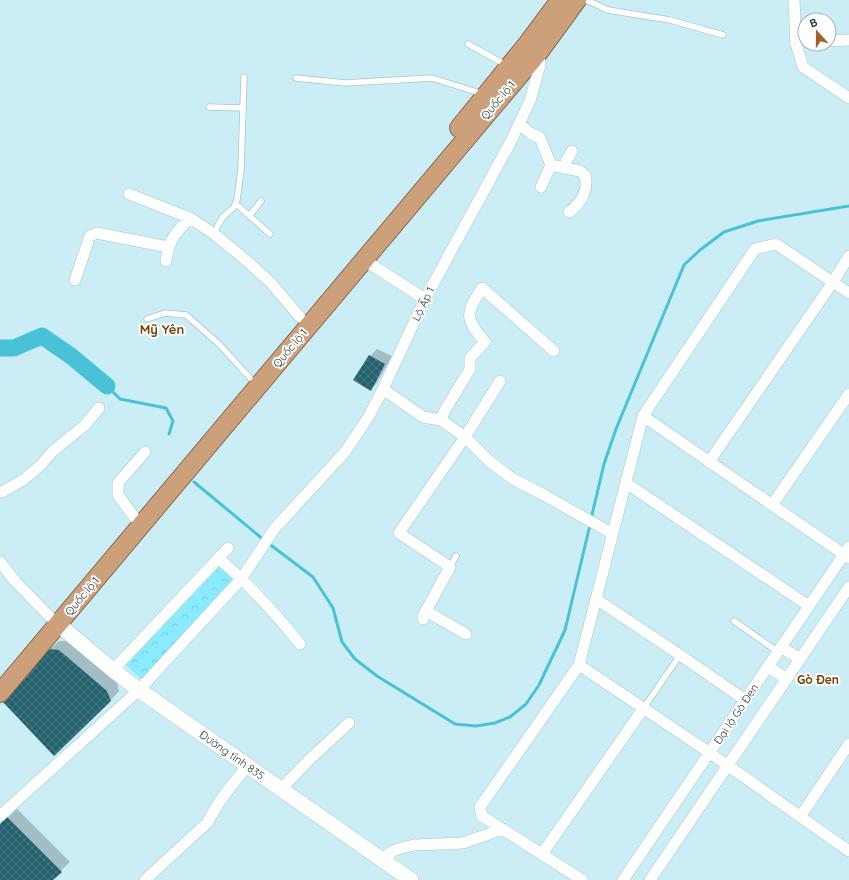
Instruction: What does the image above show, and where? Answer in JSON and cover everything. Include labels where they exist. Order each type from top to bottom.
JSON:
[{"type":"highway","name":"Quốc lộ 1","points":[[0,693],[134,517],[486,95],[560,0]]},
{"type":"highway","name":"Quốc lộ 1","points":[[0,677],[54,621],[364,260],[539,52],[577,0]]},
{"type":"main road","name":"Đường tỉnh 835","points":[[54,621],[112,670],[139,690],[411,880]]},
{"type":"street","points":[[794,0],[797,22]]},
{"type":"street","points":[[837,41],[849,40]]},
{"type":"street","name":"Lộ Ấp 1","points":[[0,816],[139,690],[242,578],[276,528],[345,452],[369,416],[425,299],[530,101],[540,65],[539,52]]},
{"type":"street","points":[[801,52],[803,67],[849,98]]},
{"type":"street","points":[[519,123],[530,133],[540,138],[550,165],[541,187]]},
{"type":"street","points":[[564,168],[572,151]]},
{"type":"street","points":[[550,165],[580,171],[585,175],[587,188],[580,201],[569,212]]},
{"type":"street","points":[[129,194],[190,218],[214,234],[270,282],[300,317]]},
{"type":"street","points":[[166,261],[168,247],[175,234],[190,218]]},
{"type":"street","points":[[75,280],[90,236],[97,234],[168,247]]},
{"type":"street","points":[[582,880],[482,816],[480,807],[579,665],[643,416],[755,249],[776,244],[849,293]]},
{"type":"street","points":[[709,462],[833,282],[849,256]]},
{"type":"street","points":[[364,260],[425,299]]},
{"type":"street","points":[[441,420],[445,410],[470,369],[470,358],[485,342],[470,321],[469,315],[472,304],[482,288],[554,351]]},
{"type":"street","points":[[466,634],[425,615],[450,567],[399,533],[465,437],[500,381]]},
{"type":"street","points":[[383,389],[424,417],[441,420],[465,437],[489,461],[513,480],[544,495],[613,534]]},
{"type":"street","points":[[772,505],[849,394]]},
{"type":"street","points":[[1,492],[23,480],[40,466],[53,451],[85,426],[99,408]]},
{"type":"street","points":[[643,416],[772,505],[847,553]]},
{"type":"street","points":[[134,517],[118,495],[118,483],[146,452]]},
{"type":"street","points":[[626,483],[809,606]]},
{"type":"street","points":[[112,670],[228,548]]},
{"type":"street","name":"Đại lộ Gò Đen","points":[[623,880],[809,606],[847,553]]},
{"type":"street","points":[[218,558],[242,578],[300,644]]},
{"type":"street","points":[[0,562],[15,581],[54,621]]},
{"type":"street","name":"Đại lộ Gò Đen","points":[[650,880],[849,587]]},
{"type":"street","points":[[596,599],[680,654],[746,700]]},
{"type":"street","points":[[780,649],[800,659]]},
{"type":"street","points":[[579,665],[710,753],[849,851]]},
{"type":"street","points":[[768,667],[787,679]]},
{"type":"street","points":[[542,854],[643,709]]},
{"type":"street","points":[[281,788],[349,723]]},
{"type":"street","points":[[800,816],[848,747]]},
{"type":"street","points":[[145,880],[208,822],[214,810],[229,788],[248,766]]},
{"type":"street","points":[[381,859],[395,850],[408,846],[463,843],[503,829]]},
{"type":"lane","points":[[586,0],[608,10],[670,20],[703,30],[723,34]]},
{"type":"lane","points":[[468,44],[509,67]]},
{"type":"lane","points":[[214,234],[223,217],[236,204],[241,170],[244,77]]},
{"type":"lane","points":[[296,78],[345,83],[432,78],[486,95]]},
{"type":"lane","points":[[209,107],[242,108]]},
{"type":"lane","points":[[250,215],[261,201]]},
{"type":"lane","points":[[236,204],[270,234]]},
{"type":"lane","points":[[147,319],[165,313],[186,315],[218,343],[250,378]]},
{"type":"lane","points":[[450,567],[456,556]]},
{"type":"lane","points":[[734,621],[780,649]]},
{"type":"lane","points":[[643,709],[680,654]]},
{"type":"green space","points":[[222,564],[237,577],[142,680],[126,665]]},
{"type":"building","points":[[369,355],[385,364],[371,391],[353,380]]},
{"type":"building","points":[[49,649],[59,650],[107,691],[111,701],[54,756],[2,701]]},
{"type":"building","points":[[7,817],[62,872],[53,880],[0,880],[0,824]]},
{"type":"waterway","points":[[591,519],[604,464],[616,429],[684,265],[700,250],[724,232],[758,221],[849,206]]},
{"type":"waterway","points":[[0,348],[14,348],[42,336],[71,356],[107,386]]},
{"type":"waterway","points":[[107,386],[120,399],[166,408],[173,421],[169,434]]},
{"type":"waterway","points":[[194,482],[264,540]]},
{"type":"waterway","points":[[268,543],[313,577],[333,608],[342,642],[355,659],[377,676],[455,724],[476,726],[495,723],[510,717],[526,704],[539,685],[565,630],[590,525]]},
{"type":"district","name":"Mỹ Yên","points":[[162,329]]},
{"type":"district","name":"Gò Đen","points":[[818,679]]}]
